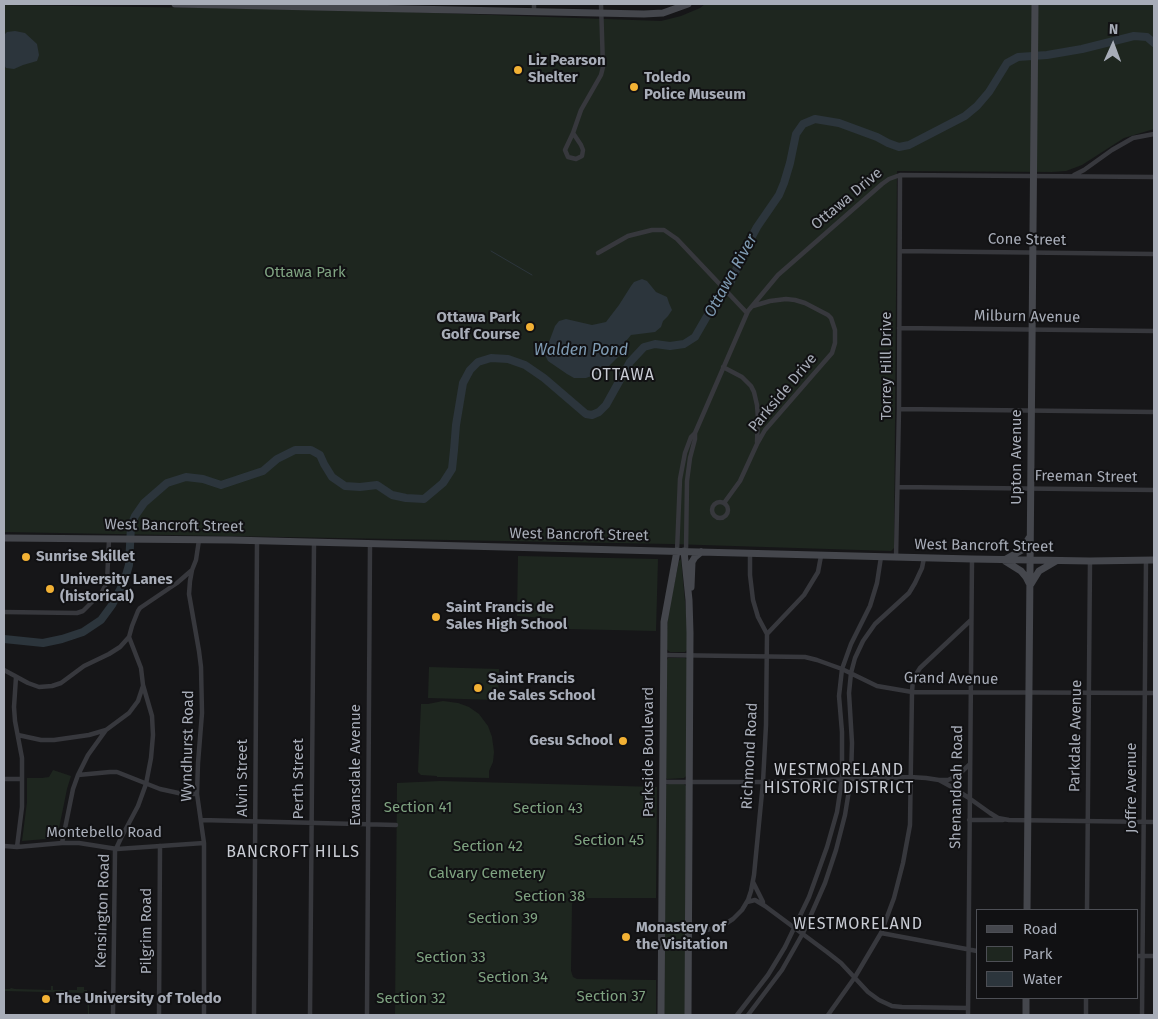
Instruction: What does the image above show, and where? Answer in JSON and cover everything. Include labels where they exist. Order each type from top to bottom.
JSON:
[{"type":"street","points":[[175,4],[534,8],[601,13],[651,14],[674,10],[688,4]]},
{"type":"street","points":[[573,133],[583,150],[582,156],[576,159],[568,157],[565,150],[581,110],[601,75],[603,67],[601,4]]},
{"type":"street","name":"Upton Avenue","points":[[1027,909],[1024,820],[1029,692],[1035,4]]},
{"type":"street","points":[[1072,176],[1133,138],[1154,134]]},
{"type":"street","name":"Ottawa Drive","points":[[682,551],[679,492],[682,466],[691,437],[695,433],[747,313],[771,283],[786,268],[882,184],[894,176],[900,175],[1154,177]]},
{"type":"street","name":"Torrey Hill Drive","points":[[896,558],[900,175]]},
{"type":"street","points":[[598,253],[628,236],[660,229],[669,232],[678,239],[747,313]]},
{"type":"street","name":"Cone Street","points":[[900,251],[1154,254]]},
{"type":"street","name":"Parkside Drive","points":[[724,503],[740,481],[764,430],[832,353],[835,343],[836,330],[828,315],[805,303],[786,298],[751,307]]},
{"type":"street","name":"Milburn Avenue","points":[[899,328],[1154,331]]},
{"type":"street","points":[[723,367],[742,377],[754,392],[758,418],[757,444]]},
{"type":"street","points":[[899,409],[1154,412]]},
{"type":"street","name":"Ottawa Drive","points":[[682,551],[690,458],[695,433]]},
{"type":"street","name":"Freeman Street","points":[[898,487],[1154,490]]},
{"type":"street","points":[[1003,560],[1022,550],[1030,534]]},
{"type":"street","name":"West Bancroft Street","points":[[4,538],[258,541],[896,558],[1056,561],[1154,560]]},
{"type":"street","points":[[4,612],[77,613],[83,611],[102,592],[107,582],[109,539]]},
{"type":"street","name":"Wyndhurst Road","points":[[198,540],[189,594],[190,608],[200,651],[202,684],[197,794],[204,843],[204,1015]]},
{"type":"street","name":"Alvin Street","points":[[254,1015],[258,541]]},
{"type":"street","name":"Perth Street","points":[[310,1015],[314,543]]},
{"type":"street","name":"Evansdale Avenue","points":[[366,1015],[370,544]]},
{"type":"street","points":[[682,551],[689,600],[690,655],[688,1015]]},
{"type":"street","name":"Parkside Boulevard","points":[[661,1015],[664,622],[682,551]]},
{"type":"street","points":[[689,600],[692,562],[701,552]]},
{"type":"street","name":"Richmond Road","points":[[662,931],[707,930],[722,926],[742,910],[751,891],[763,782],[767,634],[758,617],[753,600],[750,553]]},
{"type":"street","points":[[767,634],[804,595],[818,572],[821,556]]},
{"type":"street","points":[[737,1015],[768,975],[785,947],[809,897],[827,847],[837,812],[842,779],[839,696],[842,669],[851,644],[870,606],[877,583],[881,557]]},
{"type":"street","points":[[748,1015],[782,970],[803,933],[834,855],[845,814],[851,778],[852,743],[849,693],[855,658],[863,640],[876,624],[909,594],[922,568],[924,558]]},
{"type":"street","name":"Shenandoah Road","points":[[968,1015],[972,559]]},
{"type":"street","points":[[1003,560],[1021,571],[1030,586]]},
{"type":"street","name":"Joffre Avenue","points":[[1142,1015],[1140,956],[1144,822],[1146,560]]},
{"type":"street","points":[[1030,586],[1039,571],[1056,561]]},
{"type":"street","name":"Parkdale Avenue","points":[[1087,909],[1090,561]]},
{"type":"street","points":[[4,670],[28,684],[39,687],[61,683],[84,666],[120,647],[129,637],[140,608],[192,570]]},
{"type":"street","points":[[828,1015],[855,977],[881,933],[894,898],[903,863],[910,824],[913,678],[920,668],[971,620]]},
{"type":"street","name":"Kensington Road","points":[[113,1015],[115,859],[121,838],[138,806],[146,784],[151,758],[153,726],[143,685],[142,668],[129,637]]},
{"type":"street","name":"Grand Avenue","points":[[664,655],[805,657],[823,661],[877,686],[912,692],[1154,693]]},
{"type":"street","points":[[16,677],[14,707],[22,758],[22,806],[17,846]]},
{"type":"street","points":[[62,843],[78,774],[88,755],[106,730],[129,713],[138,701],[143,685]]},
{"type":"street","points":[[18,735],[41,740],[54,740],[89,735],[106,730]]},
{"type":"street","points":[[662,782],[763,782],[910,777],[948,780],[962,773],[970,765]]},
{"type":"street","points":[[78,774],[117,772],[167,791],[197,794]]},
{"type":"street","points":[[4,779],[22,779]]},
{"type":"street","points":[[939,780],[998,818],[1024,820]]},
{"type":"street","points":[[201,820],[396,825]]},
{"type":"street","points":[[969,820],[1154,822]]},
{"type":"street","name":"Montebello Road","points":[[4,846],[79,843],[117,849],[204,843]]},
{"type":"street","name":"Pilgrim Road","points":[[159,1015],[160,846]]},
{"type":"street","points":[[753,881],[765,906]]},
{"type":"street","points":[[746,902],[755,900],[803,933],[827,952],[855,977],[868,992],[879,1000],[902,1008],[968,1008]]},
{"type":"street","points":[[881,933],[976,951]]},
{"type":"street","points":[[1140,956],[1154,956]]},
{"type":"street","points":[[1026,999],[1026,1015]]},
{"type":"street","points":[[1086,999],[1086,1015]]},
{"type":"green space","name":"Ottawa Park","points":[[705,4],[1154,4],[1154,129],[1124,138],[1082,165],[1066,171],[897,171],[894,548],[891,551],[671,544],[4,532],[4,5],[352,10],[661,21],[681,16]]},
{"type":"green space","points":[[518,556],[658,559],[656,631],[568,629],[557,619],[517,616]]},
{"type":"green space","points":[[681,559],[688,633],[687,650],[685,652],[670,652],[666,649],[668,613]]},
{"type":"green space","points":[[668,658],[687,659],[687,775],[684,778],[667,779],[665,777]]},
{"type":"green space","points":[[429,667],[499,669],[498,700],[428,698]]},
{"type":"green space","points":[[443,701],[469,707],[479,714],[488,726],[494,752],[489,778],[437,777],[421,775],[418,772],[421,704]]},
{"type":"green space","points":[[53,770],[71,776],[57,838],[22,841],[27,802],[27,778],[49,777]]},
{"type":"green space","name":"Calvary Cemetery","points":[[440,781],[657,787],[656,898],[577,898],[574,900],[572,904],[571,971],[573,977],[577,979],[656,980],[656,1015],[395,1015],[397,783]]},
{"type":"green space","points":[[684,784],[686,786],[685,926],[683,927],[665,927],[666,785]]},
{"type":"green space","points":[[684,933],[685,935],[685,1015],[664,1015],[665,934]]},
{"type":"green space","points":[[51,986],[53,986],[53,990],[77,990],[77,987],[84,987],[84,990],[87,990],[87,992],[4,991],[4,989],[11,988],[51,990]]},
{"type":"green space","points":[[87,992],[89,992],[89,1015],[88,1015]]},
{"type":"water","points":[[7,32],[25,33],[37,44],[39,55],[37,61],[14,69],[6,68],[4,65],[4,35]]},
{"type":"water","name":"Walden Pond","points":[[642,279],[647,281],[656,292],[667,297],[672,310],[663,321],[661,327],[655,332],[631,335],[618,357],[608,367],[600,373],[586,378],[574,378],[548,361],[545,355],[546,350],[555,326],[559,321],[566,319],[592,325],[606,322],[634,282]]},
{"type":"waterway","name":"Ottawa River","points":[[4,639],[43,643],[83,632],[101,620],[112,605],[124,582],[129,565],[131,526],[135,516],[144,503],[167,483],[186,477],[203,479],[221,485],[263,471],[277,459],[295,450],[311,450],[320,455],[332,477],[345,486],[377,485],[392,495],[424,499],[443,483],[452,469],[456,425],[463,383],[470,370],[478,362],[491,358],[508,359],[525,365],[544,378],[586,414],[592,415],[599,412],[606,405],[630,362],[644,347],[655,344],[670,346],[684,344],[695,337],[722,292],[731,281],[757,227],[779,195],[790,163],[796,134],[803,124],[815,119],[839,123],[899,147],[909,145],[965,116],[989,92],[1007,63],[1018,57],[1047,55],[1082,49],[1134,36],[1147,37],[1154,43]]},
{"type":"waterway","points":[[491,251],[532,275]]},
{"type":"place","name":"Liz Pearson Shelter","points":[[518,70]]},
{"type":"place","name":"Toledo Police Museum","points":[[634,87]]},
{"type":"place","name":"Ottawa Park Golf Course","points":[[530,327]]},
{"type":"place","name":"Sunrise Skillet","points":[[26,557]]},
{"type":"place","name":"University Lanes (historical)","points":[[50,589]]},
{"type":"place","name":"Saint Francis de Sales High School","points":[[436,617]]},
{"type":"place","name":"Saint Francis de Sales School","points":[[478,688]]},
{"type":"place","name":"Gesu School","points":[[623,741]]},
{"type":"place","name":"Monastery of the Visitation","points":[[626,937]]},
{"type":"place","name":"The University of Toledo","points":[[46,999]]},
{"type":"district","name":"OTTAWA","points":[[623,376]]},
{"type":"district","name":"WESTMORELAND HISTORIC DISTRICT","points":[[839,780]]},
{"type":"district","name":"BANCROFT HILLS","points":[[293,853]]},
{"type":"district","name":"WESTMORELAND","points":[[858,925]]},
{"type":"park label","name":"Section 41","points":[[418,808]]},
{"type":"park label","name":"Section 43","points":[[548,809]]},
{"type":"park label","name":"Section 45","points":[[609,841]]},
{"type":"park label","name":"Section 42","points":[[488,847]]},
{"type":"park label","name":"Section 38","points":[[550,897]]},
{"type":"park label","name":"Section 39","points":[[503,919]]},
{"type":"park label","name":"Section 33","points":[[451,958]]},
{"type":"park label","name":"Section 34","points":[[513,978]]},
{"type":"park label","name":"Section 37","points":[[611,997]]},
{"type":"park label","name":"Section 32","points":[[411,999]]}]
